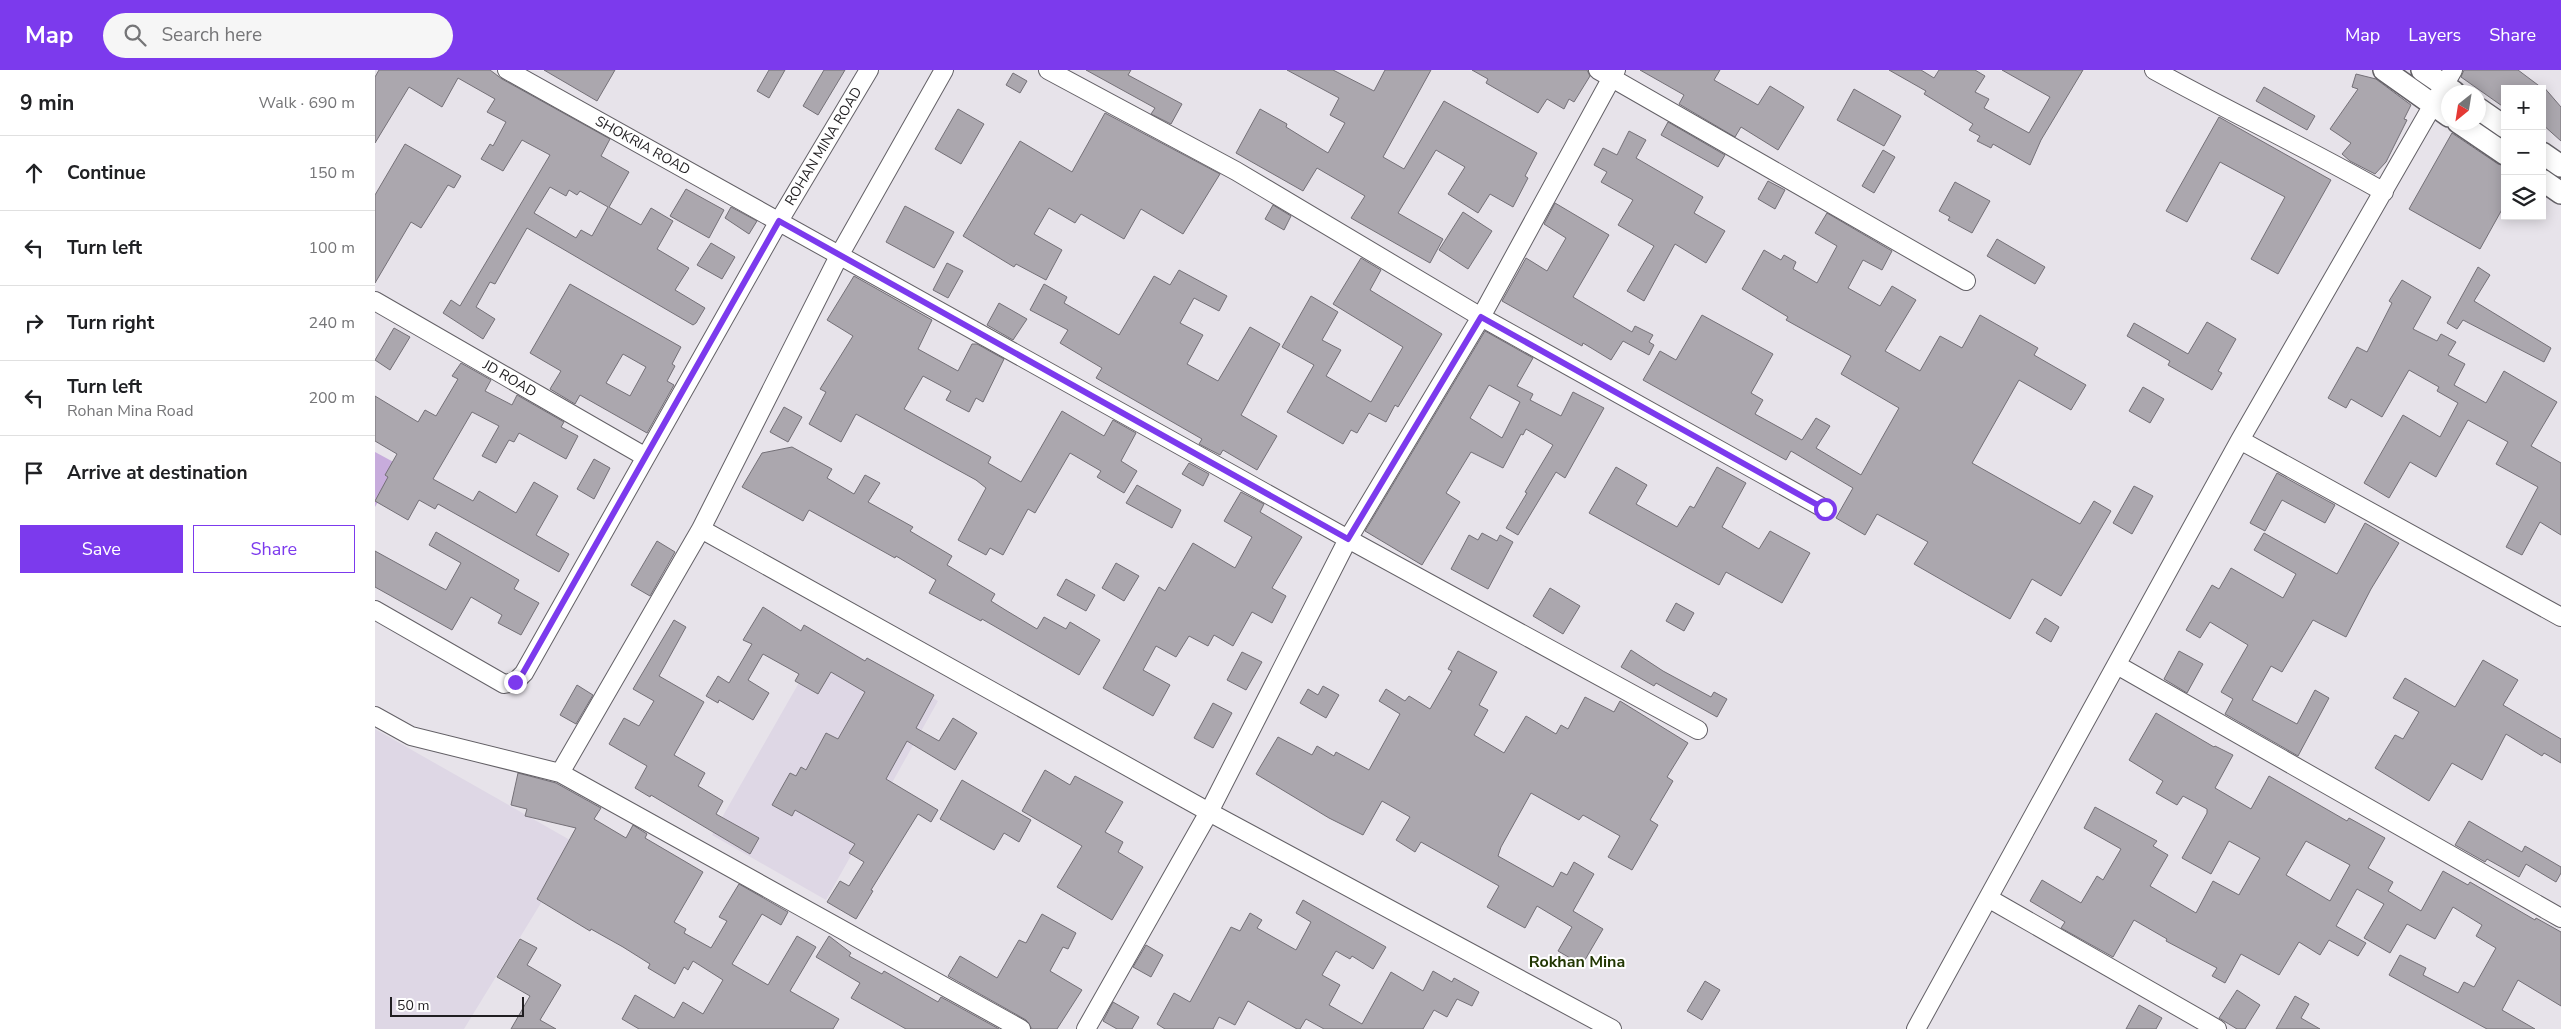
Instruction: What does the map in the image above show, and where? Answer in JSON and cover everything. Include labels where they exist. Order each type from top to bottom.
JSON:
[{"type":"street","name":"SHOKRIA ROAD","points":[[507,70],[1348,539],[1698,730]]},
{"type":"street","name":"ROHAN MINA ROAD","points":[[375,610],[504,684],[515,682],[523,673],[644,456],[779,221],[869,70]]},
{"type":"street","points":[[560,773],[701,529],[840,254],[944,70]]},
{"type":"street","points":[[1048,70],[1236,172],[1481,317],[1825,509]]},
{"type":"street","points":[[2154,70],[2219,106],[2321,156],[2384,192]]},
{"type":"street","points":[[1916,1029],[2240,440],[2384,192],[2441,111],[2383,70]]},
{"type":"street","points":[[2422,70],[2450,83]]},
{"type":"street","points":[[1086,1029],[1209,812],[1348,539],[1481,317],[1609,73],[1966,281]]},
{"type":"street","points":[[2486,114],[2501,124]]},
{"type":"street","points":[[2470,130],[2501,151]]},
{"type":"street","points":[[2546,156],[2561,166]]},
{"type":"street","points":[[2546,183],[2561,193]]},
{"type":"street","name":"JD ROAD","points":[[375,301],[644,456]]},
{"type":"street","points":[[2240,440],[2561,616]]},
{"type":"street","points":[[701,529],[1209,812],[1611,1029]]},
{"type":"street","points":[[2117,665],[2561,918]]},
{"type":"street","points":[[375,716],[411,736],[560,773],[1021,1029]]},
{"type":"street","points":[[1988,898],[2217,1029]]},
{"type":"shaded area","points":[[375,452],[399,465],[375,507]]},
{"type":"shaded area","points":[[825,637],[938,701],[826,900],[712,835]]},
{"type":"shaded area","points":[[375,729],[577,844],[464,1029],[375,1029]]},
{"type":"building","points":[[379,70],[490,70],[502,79],[610,139],[601,156],[629,172],[609,207],[641,225],[651,208],[673,221],[657,249],[689,268],[675,290],[705,308],[696,323],[693,325],[527,228],[495,284],[490,282],[476,307],[495,319],[483,339],[443,313],[451,300],[460,306],[550,155],[522,140],[503,171],[481,159],[490,144],[493,146],[506,122],[487,112],[495,99],[458,78],[442,107],[409,87],[375,143],[375,77]],"holes":[[[550,187],[566,196],[569,190],[577,195],[580,191],[608,207],[592,236],[581,230],[576,238],[534,213]]]},
{"type":"building","points":[[544,70],[615,70],[597,101]]},
{"type":"building","points":[[769,70],[785,70],[769,98],[757,91]]},
{"type":"building","points":[[824,70],[845,70],[818,115],[803,106]]},
{"type":"building","points":[[1086,70],[1131,70],[1128,75],[1182,104],[1171,124],[1151,114],[1155,108]]},
{"type":"building","points":[[1287,70],[1333,70],[1374,91],[1385,70],[1431,70],[1383,157],[1404,169],[1444,101],[1537,153],[1525,176],[1528,178],[1513,207],[1490,194],[1478,213],[1448,194],[1465,167],[1436,150],[1398,213],[1443,239],[1430,263],[1351,218],[1365,196],[1317,168],[1303,191],[1236,153],[1260,109],[1287,124],[1286,127],[1328,153],[1345,123],[1330,115],[1339,98]]},
{"type":"building","points":[[1472,70],[1587,70],[1590,76],[1574,102],[1569,99],[1564,109],[1547,99],[1538,113],[1486,83],[1488,79]]},
{"type":"building","points":[[1640,70],[1720,70],[1714,80],[1758,105],[1770,86],[1804,107],[1778,150],[1741,127],[1735,137],[1679,104],[1684,95]]},
{"type":"building","points":[[1889,70],[1921,70],[1934,78],[1939,70],[1975,70],[1985,76],[1975,92],[1989,99],[1984,108],[2029,133],[2050,97],[2002,70],[2083,70],[2041,140],[2030,165],[1993,144],[1991,148],[1977,141],[1980,136],[1969,130],[1973,124],[1924,94],[1926,91]]},
{"type":"building","points":[[2464,70],[2518,70],[2538,85],[2501,85],[2501,105],[2486,95],[2486,85],[2472,85],[2461,77]]},
{"type":"building","points":[[1013,73],[1027,81],[1020,93],[1006,85]]},
{"type":"building","points":[[2356,74],[2376,79],[2411,105],[2404,119],[2407,120],[2386,162],[2375,174],[2350,161],[2342,154],[2351,143],[2330,129],[2358,89],[2352,87]]},
{"type":"building","points":[[2264,87],[2315,116],[2307,130],[2256,101]]},
{"type":"building","points":[[1854,89],[1901,116],[1884,146],[1837,120]]},
{"type":"building","points":[[2546,90],[2561,107],[2561,141],[2546,128]]},
{"type":"building","points":[[958,109],[984,124],[961,164],[935,149]]},
{"type":"building","points":[[1105,113],[1220,174],[1183,234],[1141,209],[1124,239],[1081,214],[1075,223],[1049,208],[1034,234],[1062,250],[1046,280],[1016,264],[1014,267],[963,236],[1020,141],[1072,172]]},
{"type":"building","points":[[2219,117],[2331,180],[2278,274],[2251,259],[2285,197],[2220,162],[2187,222],[2166,211]]},
{"type":"building","points":[[1668,122],[1725,155],[1718,167],[1661,135]]},
{"type":"building","points":[[1629,131],[1646,140],[1636,158],[1703,197],[1694,213],[1725,231],[1706,263],[1675,244],[1644,301],[1627,291],[1654,246],[1618,225],[1633,200],[1601,182],[1607,172],[1594,165],[1603,148],[1617,155]]},
{"type":"building","points":[[2452,133],[2501,165],[2501,211],[2480,249],[2409,209]]},
{"type":"building","points":[[405,144],[461,176],[454,188],[448,185],[421,228],[411,222],[375,283],[375,195]]},
{"type":"building","points":[[1883,150],[1895,157],[1874,193],[1862,186]]},
{"type":"building","points":[[1768,181],[1785,190],[1775,209],[1758,199]]},
{"type":"building","points":[[1955,182],[1990,201],[1972,233],[1948,220],[1950,217],[1939,211]]},
{"type":"building","points":[[686,189],[724,210],[709,238],[670,216]]},
{"type":"building","points":[[1555,203],[1609,235],[1573,297],[1632,332],[1635,326],[1653,335],[1649,342],[1654,345],[1649,355],[1623,341],[1611,360],[1583,343],[1582,346],[1502,301],[1526,258],[1547,271],[1566,238],[1544,224]]},
{"type":"building","points":[[1273,205],[1291,216],[1284,230],[1265,219]]},
{"type":"building","points":[[905,206],[954,232],[934,268],[886,242]]},
{"type":"building","points":[[731,207],[757,221],[749,234],[725,218]]},
{"type":"building","points":[[1463,212],[1492,231],[1468,269],[1439,250]]},
{"type":"building","points":[[1827,213],[1892,251],[1882,270],[1863,260],[1848,288],[1880,306],[1892,286],[1916,300],[1885,351],[1920,371],[1940,336],[1962,348],[1980,315],[2038,348],[2034,355],[2086,385],[2071,410],[2019,380],[1972,463],[2080,524],[2094,501],[2111,511],[2061,596],[2032,579],[2010,619],[1914,564],[1928,542],[1877,514],[1865,535],[1836,518],[1853,488],[1791,451],[1786,460],[1643,380],[1660,351],[1676,360],[1702,315],[1773,354],[1751,393],[1763,400],[1755,414],[1802,440],[1816,418],[1830,426],[1816,448],[1861,475],[1899,408],[1841,374],[1851,356],[1786,320],[1788,317],[1742,289],[1764,250],[1781,260],[1784,255],[1796,262],[1793,269],[1817,283],[1837,246],[1815,233]]},
{"type":"building","points":[[1997,239],[2045,267],[2035,284],[1987,256]]},
{"type":"building","points":[[711,243],[735,257],[722,279],[697,265]]},
{"type":"building","points":[[1361,258],[1381,270],[1370,290],[1442,334],[1398,407],[1395,405],[1386,422],[1369,413],[1357,433],[1351,430],[1343,444],[1287,412],[1314,365],[1282,347],[1311,296],[1338,312],[1322,340],[1341,350],[1326,376],[1371,402],[1403,347],[1333,304]]},
{"type":"building","points":[[947,263],[963,271],[948,298],[933,290]]},
{"type":"building","points":[[2478,267],[2490,275],[2474,301],[2551,348],[2544,362],[2463,320],[2457,329],[2447,323]]},
{"type":"building","points":[[1179,270],[1227,296],[1219,311],[1194,298],[1180,323],[1203,335],[1187,364],[1218,381],[1250,327],[1280,344],[1241,415],[1277,436],[1257,470],[1223,450],[1220,455],[1199,444],[1202,439],[1096,378],[1102,368],[1060,343],[1068,330],[1030,310],[1044,284],[1067,297],[1064,303],[1119,335],[1154,276],[1170,285]]},
{"type":"building","points":[[854,276],[932,320],[918,349],[958,371],[972,344],[977,344],[1004,359],[983,402],[976,398],[969,412],[946,400],[951,391],[923,376],[904,409],[991,457],[988,463],[1021,482],[1062,411],[1104,436],[1113,420],[1136,433],[1121,461],[1137,471],[1124,493],[1097,477],[1101,471],[1070,453],[1035,513],[1028,509],[1003,555],[990,548],[986,555],[958,540],[986,488],[976,480],[856,414],[841,442],[809,424],[826,392],[820,389],[853,336],[827,320]]},
{"type":"building","points":[[2402,280],[2431,297],[2413,329],[2437,341],[2441,334],[2456,342],[2448,355],[2465,364],[2454,385],[2486,403],[2504,371],[2557,402],[2531,446],[2561,463],[2561,535],[2540,522],[2522,555],[2506,547],[2538,487],[2496,464],[2508,442],[2468,420],[2436,477],[2410,462],[2389,498],[2364,483],[2403,415],[2440,437],[2458,403],[2437,391],[2439,387],[2409,370],[2382,417],[2351,399],[2346,408],[2328,398],[2357,347],[2367,352],[2392,303],[2389,301]]},
{"type":"building","points":[[570,284],[681,347],[672,364],[675,366],[667,381],[674,385],[647,433],[580,395],[575,404],[550,389],[561,371],[530,353]],"holes":[[[623,354],[646,367],[630,396],[606,383]]]},
{"type":"building","points":[[999,303],[1027,319],[1013,340],[987,325]]},
{"type":"building","points":[[2207,322],[2236,339],[2218,371],[2222,373],[2212,390],[2168,365],[2170,361],[2127,336],[2134,323],[2188,354]]},
{"type":"building","points":[[394,328],[410,337],[390,370],[375,360]]},
{"type":"building","points":[[1485,331],[1533,358],[1517,386],[1533,394],[1530,400],[1561,416],[1573,392],[1604,408],[1565,478],[1556,472],[1518,535],[1506,528],[1553,445],[1526,429],[1523,435],[1521,434],[1503,468],[1471,452],[1446,493],[1460,502],[1422,565],[1365,531]],"holes":[[[1489,385],[1520,402],[1502,438],[1470,418]]]},
{"type":"building","points":[[461,363],[491,380],[485,391],[512,405],[517,395],[564,422],[561,427],[578,436],[566,459],[519,433],[514,442],[509,440],[496,463],[482,456],[499,426],[472,412],[433,479],[473,501],[479,491],[516,513],[534,482],[558,496],[536,535],[569,554],[559,572],[438,504],[435,509],[419,500],[408,520],[375,501],[388,477],[385,475],[397,454],[375,441],[375,396],[418,422],[425,410],[436,416],[458,379],[452,376]]},
{"type":"building","points":[[2143,387],[2164,399],[2150,423],[2129,411]]},
{"type":"building","points":[[784,407],[802,417],[788,442],[770,432]]},
{"type":"building","points":[[792,447],[832,469],[827,478],[854,494],[865,475],[880,483],[868,502],[913,527],[910,531],[952,556],[947,565],[995,594],[991,601],[1037,629],[1044,617],[1066,629],[1070,622],[1100,640],[1079,675],[982,619],[981,621],[929,593],[936,580],[896,556],[895,558],[809,510],[803,521],[742,487],[762,453]]},
{"type":"building","points":[[594,459],[610,468],[594,499],[577,489]]},
{"type":"building","points":[[1189,463],[1209,474],[1203,486],[1182,474]]},
{"type":"building","points":[[1616,467],[1647,485],[1636,504],[1677,527],[1690,506],[1694,508],[1717,467],[1746,483],[1722,527],[1759,549],[1770,531],[1810,553],[1782,603],[1726,572],[1719,585],[1589,513]]},
{"type":"building","points":[[2277,473],[2335,505],[2325,523],[2282,500],[2265,531],[2250,523]]},
{"type":"building","points":[[1137,485],[1181,510],[1172,528],[1126,503]]},
{"type":"building","points":[[2134,486],[2153,496],[2132,534],[2113,523]]},
{"type":"building","points":[[1241,492],[1264,504],[1260,512],[1302,537],[1272,588],[1286,596],[1272,623],[1252,612],[1233,646],[1214,635],[1208,646],[1189,636],[1176,657],[1156,646],[1143,670],[1170,685],[1153,716],[1103,688],[1159,587],[1165,591],[1193,543],[1235,568],[1252,537],[1224,521]]},
{"type":"building","points":[[2365,523],[2399,543],[2371,589],[2346,637],[2313,620],[2282,672],[2271,666],[2252,700],[2297,724],[2315,690],[2329,698],[2298,756],[2225,714],[2233,699],[2221,692],[2248,645],[2210,622],[2200,638],[2186,630],[2212,585],[2219,589],[2231,568],[2283,598],[2296,574],[2254,550],[2264,533],[2337,574]]},
{"type":"building","points":[[436,532],[519,580],[514,589],[539,603],[521,635],[498,623],[502,615],[471,597],[452,630],[375,587],[375,551],[446,590],[461,563],[429,545]]},
{"type":"building","points":[[1482,533],[1497,541],[1500,535],[1513,542],[1488,589],[1451,569],[1469,535],[1478,540]]},
{"type":"building","points":[[657,541],[675,552],[650,596],[631,585]]},
{"type":"building","points":[[1116,563],[1139,576],[1124,601],[1102,588]]},
{"type":"building","points":[[1066,579],[1095,595],[1086,611],[1057,595]]},
{"type":"building","points":[[1550,588],[1580,606],[1563,634],[1533,616]]},
{"type":"building","points":[[1676,603],[1694,613],[1684,631],[1666,621]]},
{"type":"building","points":[[763,607],[801,631],[804,625],[865,661],[867,658],[934,695],[916,728],[939,741],[953,718],[977,733],[955,770],[907,741],[886,779],[938,810],[931,822],[918,814],[871,890],[873,891],[856,919],[827,902],[840,881],[849,886],[864,862],[849,853],[855,844],[795,810],[792,816],[772,805],[790,773],[796,776],[801,767],[806,770],[826,733],[838,739],[865,692],[831,672],[818,694],[795,681],[799,674],[763,654],[748,680],[769,693],[753,720],[719,700],[718,703],[706,696],[718,676],[729,683],[752,644],[743,640]]},
{"type":"building","points":[[2045,618],[2059,627],[2051,642],[2036,633]]},
{"type":"building","points":[[674,620],[686,627],[659,676],[704,702],[674,755],[705,773],[698,786],[723,801],[716,814],[759,838],[750,854],[651,795],[650,797],[635,788],[647,766],[609,744],[624,718],[639,726],[654,701],[633,689]]},
{"type":"building","points":[[1631,650],[1663,671],[1711,697],[1714,692],[1727,699],[1717,717],[1656,683],[1654,686],[1621,667]]},
{"type":"building","points":[[1458,651],[1497,672],[1479,705],[1488,710],[1474,735],[1504,753],[1526,716],[1556,734],[1561,725],[1568,729],[1585,697],[1614,712],[1620,701],[1688,743],[1667,777],[1673,781],[1650,820],[1658,825],[1632,870],[1608,857],[1620,836],[1583,815],[1579,820],[1531,793],[1501,847],[1498,856],[1553,887],[1561,872],[1567,875],[1574,862],[1594,874],[1573,911],[1603,929],[1582,965],[1558,951],[1572,927],[1537,906],[1525,928],[1487,907],[1499,886],[1421,842],[1415,852],[1396,840],[1410,817],[1382,801],[1363,835],[1329,818],[1256,774],[1278,737],[1312,755],[1317,746],[1334,756],[1336,752],[1369,770],[1400,714],[1379,701],[1386,689],[1405,701],[1409,696],[1430,709],[1452,671],[1448,669]]},
{"type":"building","points":[[2179,651],[2203,664],[2187,693],[2164,679]]},
{"type":"building","points":[[1242,652],[1262,662],[1246,690],[1227,680]]},
{"type":"building","points":[[2483,660],[2518,680],[2503,705],[2561,739],[2561,763],[2544,753],[2542,756],[2506,734],[2482,780],[2452,763],[2429,801],[2375,768],[2395,735],[2403,739],[2419,712],[2393,698],[2405,678],[2455,707]]},
{"type":"building","points":[[577,685],[593,695],[576,724],[560,715]]},
{"type":"building","points":[[1323,686],[1339,695],[1326,718],[1300,703],[1308,689],[1318,695]]},
{"type":"building","points":[[1213,703],[1232,713],[1213,748],[1194,738]]},
{"type":"building","points":[[2156,713],[2214,747],[2233,755],[2215,788],[2251,809],[2269,776],[2347,821],[2349,818],[2385,838],[2368,868],[2393,882],[2388,891],[2421,911],[2443,871],[2468,885],[2470,882],[2535,920],[2536,918],[2561,932],[2561,1006],[2518,980],[2502,1010],[2535,1029],[2487,1029],[2389,975],[2400,955],[2426,968],[2423,975],[2458,993],[2464,982],[2474,987],[2496,948],[2476,936],[2482,925],[2453,907],[2435,939],[2407,924],[2390,953],[2364,938],[2384,904],[2357,889],[2336,926],[2366,943],[2358,956],[2329,940],[2320,955],[2299,942],[2279,975],[2241,954],[2225,983],[2212,976],[2217,968],[2166,941],[2167,939],[2134,920],[2113,957],[2061,928],[2065,922],[2030,901],[2042,880],[2081,903],[2097,876],[2103,880],[2121,849],[2084,828],[2095,807],[2157,841],[2153,846],[2168,855],[2150,886],[2196,913],[2213,881],[2239,895],[2260,858],[2229,841],[2211,874],[2182,858],[2207,813],[2207,809],[2183,796],[2177,805],[2156,793],[2163,781],[2129,760]],"holes":[[[2306,841],[2350,865],[2330,901],[2286,875]]]},
{"type":"building","points":[[1045,770],[1070,785],[1075,776],[1123,802],[1105,832],[1123,842],[1118,852],[1143,867],[1112,920],[1057,887],[1082,846],[1022,811]]},
{"type":"building","points":[[518,773],[556,783],[601,808],[594,819],[626,838],[633,825],[647,834],[645,838],[703,872],[674,922],[686,929],[684,933],[711,948],[727,921],[719,917],[739,884],[788,912],[781,925],[762,914],[732,964],[768,985],[797,936],[816,947],[790,991],[839,1019],[833,1029],[639,1029],[622,1019],[635,995],[674,1018],[683,1002],[703,1014],[723,980],[693,961],[688,970],[684,967],[675,984],[648,968],[650,964],[623,947],[591,929],[590,931],[537,899],[576,828],[525,816],[527,809],[511,805]]},
{"type":"building","points":[[962,780],[1031,820],[1019,842],[1004,833],[994,850],[940,819]]},
{"type":"building","points":[[2469,821],[2522,852],[2525,846],[2561,867],[2561,873],[2556,882],[2526,864],[2519,877],[2487,859],[2485,862],[2455,845]]},
{"type":"building","points":[[1303,900],[1386,947],[1373,969],[1352,956],[1350,959],[1336,951],[1322,975],[1340,985],[1329,1005],[1362,1024],[1391,972],[1423,991],[1433,971],[1452,982],[1454,978],[1479,992],[1472,1006],[1457,999],[1447,1017],[1434,1010],[1423,1029],[1324,1029],[1306,1019],[1300,1029],[1297,1029],[1248,1001],[1235,1025],[1219,1017],[1213,1029],[1165,1029],[1157,1024],[1174,993],[1190,1002],[1231,927],[1240,931],[1250,913],[1262,920],[1257,928],[1296,950],[1311,922],[1296,913]]},
{"type":"building","points":[[1042,914],[1076,933],[1068,949],[1063,947],[1050,971],[1082,990],[1057,1029],[1032,1029],[1026,1020],[948,976],[960,956],[997,978],[1019,940],[1026,943]]},
{"type":"building","points":[[829,936],[851,953],[849,956],[882,974],[884,971],[938,1002],[941,997],[999,1029],[906,1029],[851,998],[860,983],[816,957]]},
{"type":"building","points":[[520,939],[537,948],[527,965],[561,985],[540,1020],[556,1029],[511,1029],[530,996],[497,977]]},
{"type":"building","points":[[1146,945],[1163,955],[1151,977],[1133,967]]},
{"type":"building","points":[[1705,981],[1720,990],[1702,1020],[1687,1011]]},
{"type":"building","points":[[2237,990],[2260,1005],[2245,1029],[2237,1029],[2219,1018]]},
{"type":"building","points":[[2295,996],[2309,1004],[2301,1018],[2320,1029],[2276,1029]]},
{"type":"building","points":[[1113,1002],[1139,1017],[1132,1029],[1117,1029],[1103,1021]]},
{"type":"building","points":[[2139,1005],[2162,1018],[2156,1029],[2126,1029]]},
{"type":"district","name":"Rokhan Mina","points":[[1577,961]]},
{"type":"route","points":[[515,682],[523,673],[644,456],[779,221],[1348,539],[1481,317],[1825,509]]}]
